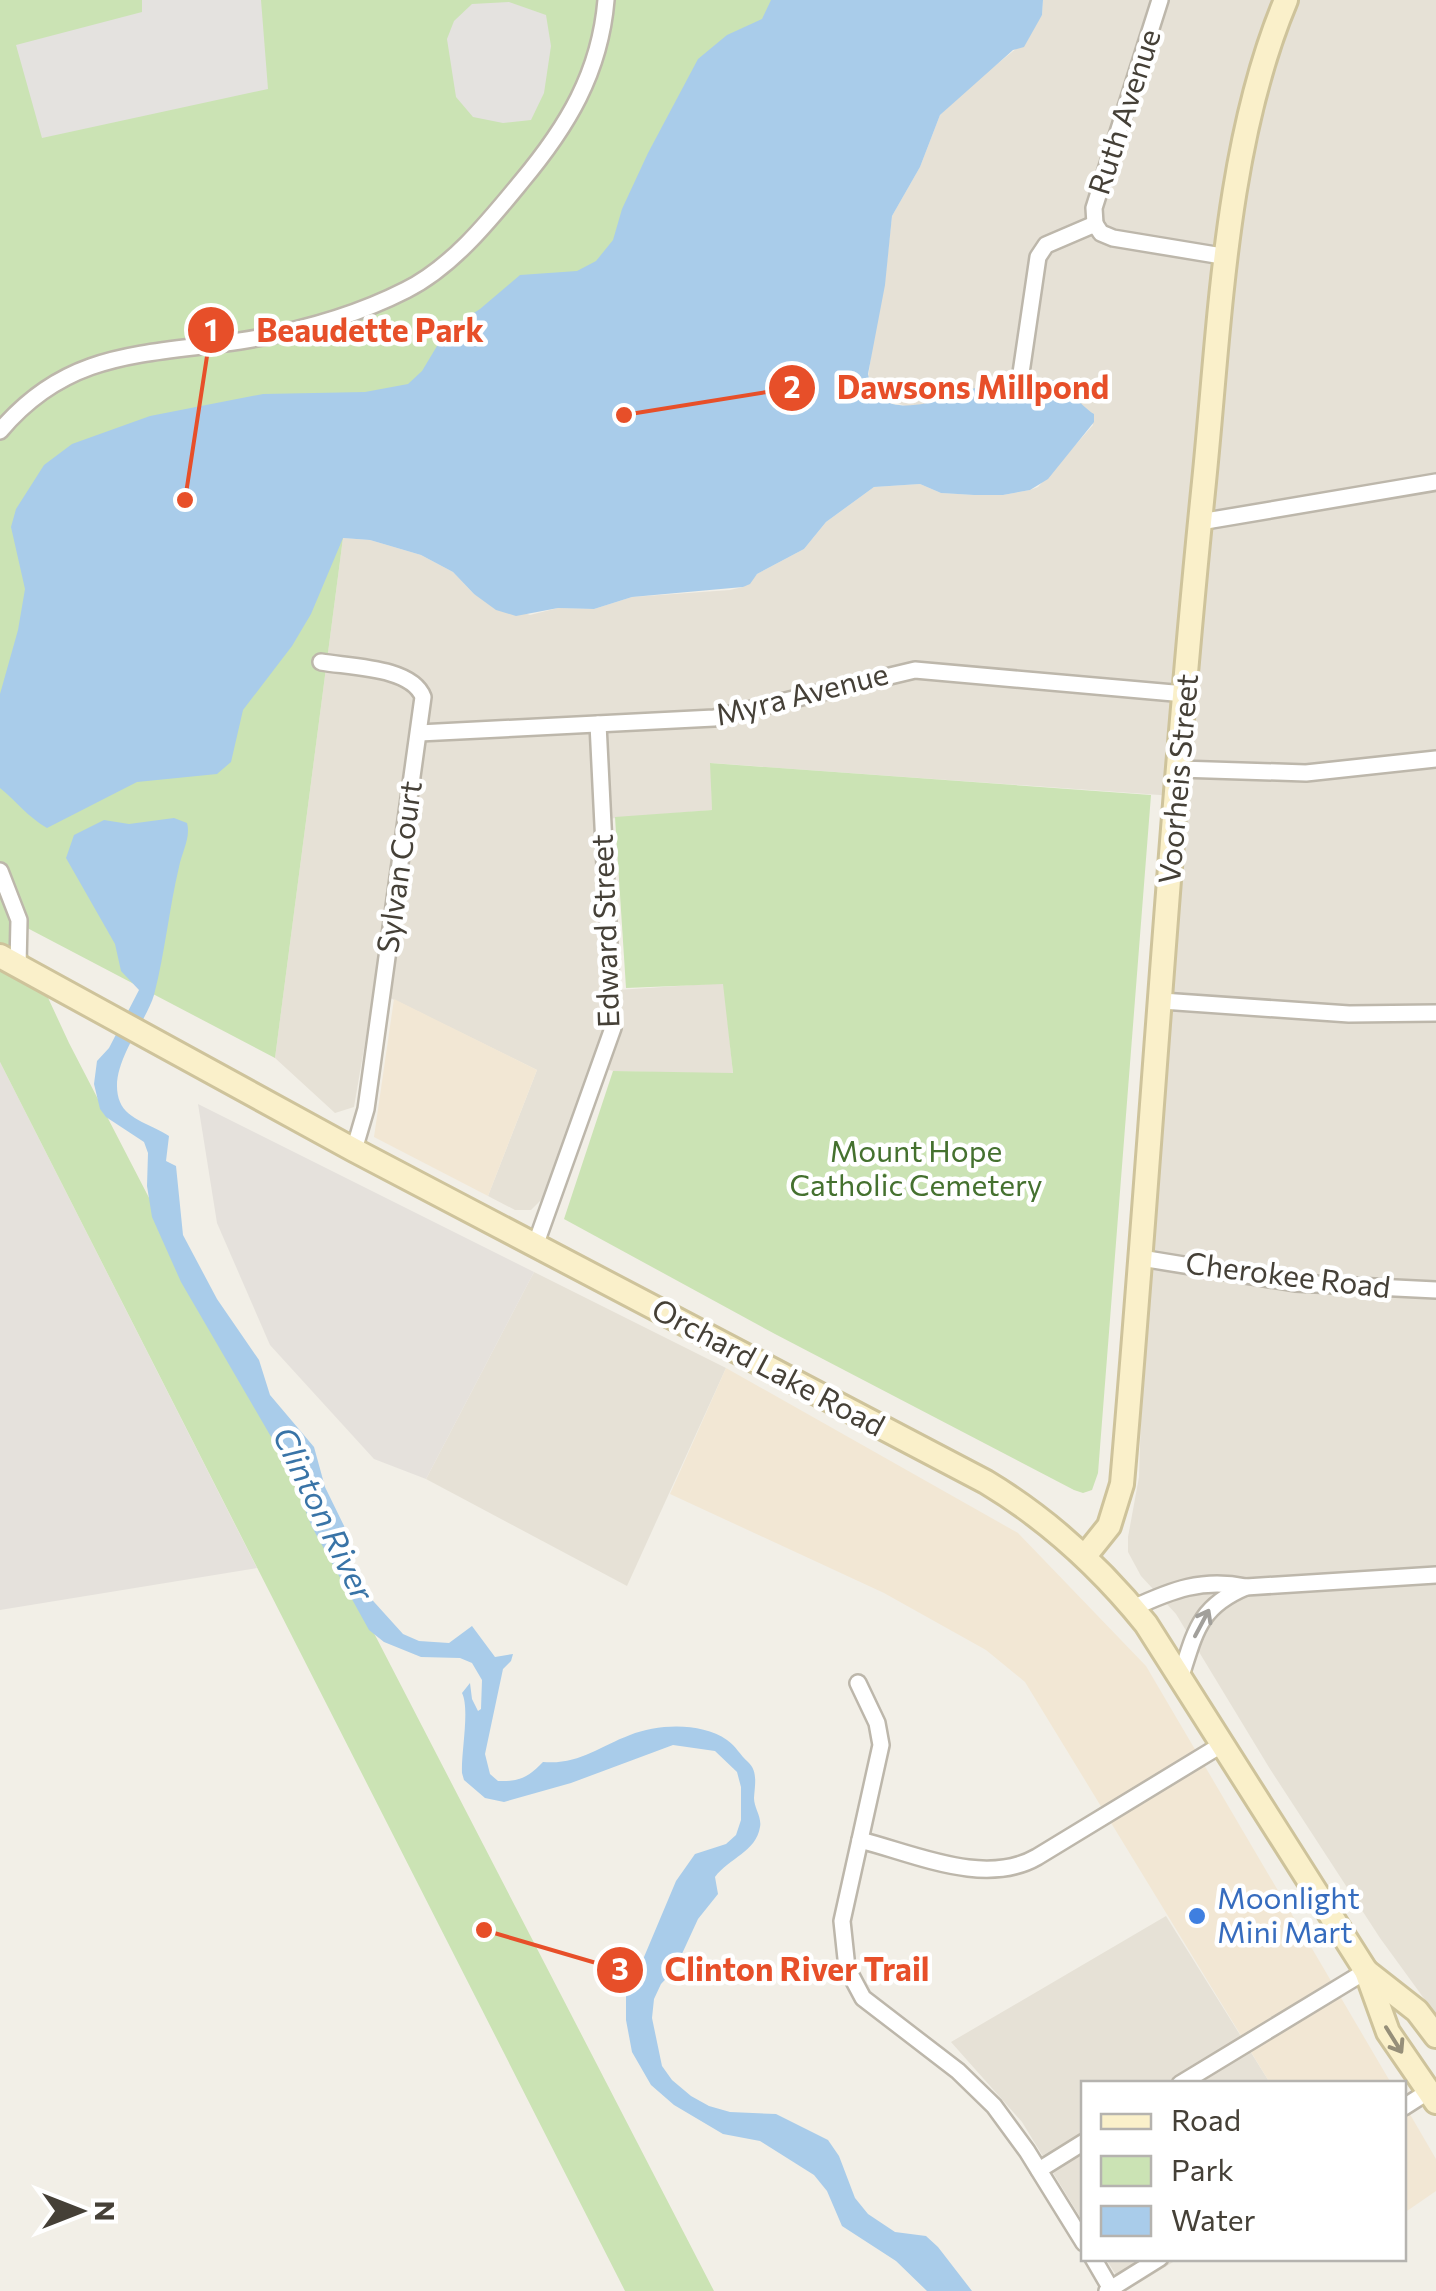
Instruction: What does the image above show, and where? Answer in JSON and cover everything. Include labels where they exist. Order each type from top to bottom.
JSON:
[{"type":"main road","name":"Voorheis Street","points":[[1084,1556],[1108,1526],[1119,1498],[1200,522],[1228,257],[1250,110],[1263,60],[1286,0]]},
{"type":"main road","name":"Orchard Lake Road","points":[[9,961],[354,1150],[1021,1503],[1084,1556],[1133,1608],[1366,1971],[1388,2032],[1432,2096]]},
{"type":"main road","name":"Orchard Lake Road","points":[[1366,1971],[1417,2011],[1436,2036]]},
{"type":"street","points":[[0,431],[39,393],[89,365],[127,354],[302,328],[382,301],[427,278],[474,235],[563,129],[590,76],[606,0]]},
{"type":"street","name":"Ruth Avenue","points":[[1095,224],[1094,208],[1160,0]]},
{"type":"street","points":[[1021,374],[1038,256],[1046,246],[1095,224],[1101,233],[1113,238],[1228,257]]},
{"type":"street","points":[[1200,522],[1436,482]]},
{"type":"street","name":"Sylvan Court","points":[[321,662],[401,675],[413,680],[423,697],[366,1109],[354,1150]]},
{"type":"street","name":"Myra Avenue","points":[[419,733],[725,717],[915,670],[1185,694]]},
{"type":"street","name":"Edward Street","points":[[535,1246],[612,1028],[598,724]]},
{"type":"street","points":[[1179,769],[1333,772],[1436,759]]},
{"type":"street","points":[[0,872],[19,920],[9,961]]},
{"type":"street","points":[[1162,1001],[1314,1012],[1436,1013]]},
{"type":"street","name":"Cherokee Road","points":[[1141,1258],[1314,1285],[1436,1290]]},
{"type":"street","points":[[1133,1608],[1186,1585],[1223,1582],[1246,1587],[1436,1576]]},
{"type":"street","points":[[1180,1679],[1207,1611],[1246,1587]]},
{"type":"street","points":[[858,1683],[877,1723],[881,1746],[842,1921],[844,1954],[854,1984],[862,1998],[884,2017],[976,2088],[1013,2130],[1081,2238]]},
{"type":"street","points":[[860,1840],[974,1870],[1010,1870],[1222,1745]]},
{"type":"street","points":[[1185,2081],[1366,1971]]},
{"type":"street","points":[[1406,2106],[1432,2096]]},
{"type":"street","points":[[1039,2170],[1081,2144]]},
{"type":"street","points":[[1094,2261],[1109,2290],[1155,2261]]},
{"type":"shaded area","points":[[142,0],[261,0],[268,89],[42,138],[16,45],[142,12]]},
{"type":"shaded area","points":[[1043,0],[1436,0],[1436,2015],[1380,1938],[1270,1769],[1176,1614],[1141,1576],[1128,1552],[1139,1477],[1143,1354],[1188,797],[711,763],[712,810],[593,820],[602,991],[724,983],[733,1074],[614,1071],[591,1066],[542,1199],[531,1210],[515,1210],[488,1196],[537,1070],[374,990],[354,1107],[335,1113],[275,1058],[343,538],[370,540],[421,555],[453,572],[474,594],[530,615],[558,608],[594,609],[632,597],[730,590],[743,587],[757,574],[804,549],[826,522],[874,487],[920,484],[941,493],[974,495],[1030,490],[1038,487],[1093,425],[1065,387],[1052,380],[985,386],[922,406],[906,406],[884,399],[868,379],[892,216],[920,167],[940,115],[1017,48],[1042,15]]},
{"type":"shaded area","points":[[509,2],[546,15],[551,46],[544,93],[531,120],[503,123],[473,117],[456,97],[447,39],[454,21],[472,4]]},
{"type":"shaded area","points":[[394,999],[537,1070],[488,1196],[374,1137]]},
{"type":"shaded area","points":[[0,1062],[257,1568],[0,1610]]},
{"type":"shaded area","points":[[198,1104],[534,1272],[426,1479],[374,1459],[270,1345],[217,1223]]},
{"type":"shaded area","points":[[534,1272],[726,1368],[627,1586],[426,1479]]},
{"type":"shaded area","points":[[726,1368],[1018,1533],[1146,1666],[1390,2081],[1269,2081],[1025,1682],[986,1650],[884,1593],[670,1494]]},
{"type":"shaded area","points":[[1166,1916],[1269,2081],[1081,2081],[1081,2219],[1022,2122],[951,2042]]},
{"type":"shaded area","points":[[1406,2107],[1436,2159],[1436,2191],[1406,2212]]},
{"type":"shaded area","points":[[1107,2261],[1175,2261],[1126,2291]]},
{"type":"green space","points":[[0,0],[902,0],[343,538],[275,1058],[12,920],[69,1043],[714,2291],[625,2291],[0,1062]]},
{"type":"green space","name":"Mount Hope Catholic Cemetery","points":[[710,763],[1151,795],[1098,1473],[1092,1490],[1074,1490],[564,1219],[613,1071],[733,1073],[723,984],[626,988],[615,817],[712,810]]},
{"type":"water","points":[[771,0],[1043,0],[1042,15],[1024,47],[1013,50],[940,115],[920,167],[892,216],[885,285],[868,374],[874,391],[886,401],[900,405],[935,401],[982,386],[1057,382],[1094,414],[1094,422],[1048,479],[1030,490],[1003,495],[941,493],[920,484],[874,487],[826,522],[804,549],[757,574],[743,587],[632,597],[594,609],[558,608],[516,616],[496,610],[453,572],[421,555],[370,540],[343,538],[311,614],[243,710],[231,762],[217,774],[137,782],[47,828],[0,788],[0,694],[25,589],[11,527],[16,509],[44,465],[72,444],[150,416],[263,394],[365,392],[408,384],[422,371],[446,331],[520,275],[577,271],[596,261],[613,240],[622,209],[648,153],[698,59],[727,35],[762,19]]},
{"type":"water","name":"Clinton River","points":[[174,818],[187,823],[187,839],[154,995],[118,1075],[120,1102],[135,1118],[169,1136],[166,1161],[176,1166],[183,1235],[217,1299],[259,1360],[270,1395],[314,1447],[325,1487],[348,1534],[350,1565],[356,1582],[403,1634],[419,1641],[449,1643],[472,1626],[495,1657],[513,1654],[503,1669],[485,1754],[490,1774],[498,1781],[528,1775],[543,1762],[578,1758],[630,1735],[666,1727],[717,1734],[730,1742],[751,1766],[760,1823],[757,1836],[748,1849],[715,1877],[718,1894],[698,1919],[675,1969],[654,1999],[652,2018],[662,2066],[672,2080],[709,2106],[730,2112],[776,2114],[828,2140],[839,2156],[855,2198],[868,2214],[895,2232],[926,2236],[972,2291],[927,2291],[896,2261],[842,2226],[827,2191],[814,2175],[760,2141],[723,2134],[674,2105],[651,2085],[632,2052],[626,2020],[626,1980],[644,1957],[676,1881],[695,1854],[726,1844],[736,1835],[741,1820],[737,1772],[715,1751],[673,1745],[571,1783],[504,1802],[485,1798],[464,1780],[462,1773],[462,1693],[470,1683],[472,1699],[478,1711],[481,1709],[482,1680],[472,1663],[460,1658],[421,1657],[384,1642],[369,1630],[312,1527],[288,1466],[181,1282],[152,1217],[144,1142],[106,1117],[94,1084],[97,1061],[109,1048],[139,990],[121,971],[115,944],[66,858],[74,835],[104,820],[129,824]]},
{"type":"place","name":"Dawsons Millpond","points":[[624,415]]},
{"type":"place","name":"Beaudette Park","points":[[185,500]]},
{"type":"place","name":"Moonlight Mini Mart","points":[[1197,1916]]},
{"type":"place","name":"Clinton River Trail","points":[[484,1930]]}]
